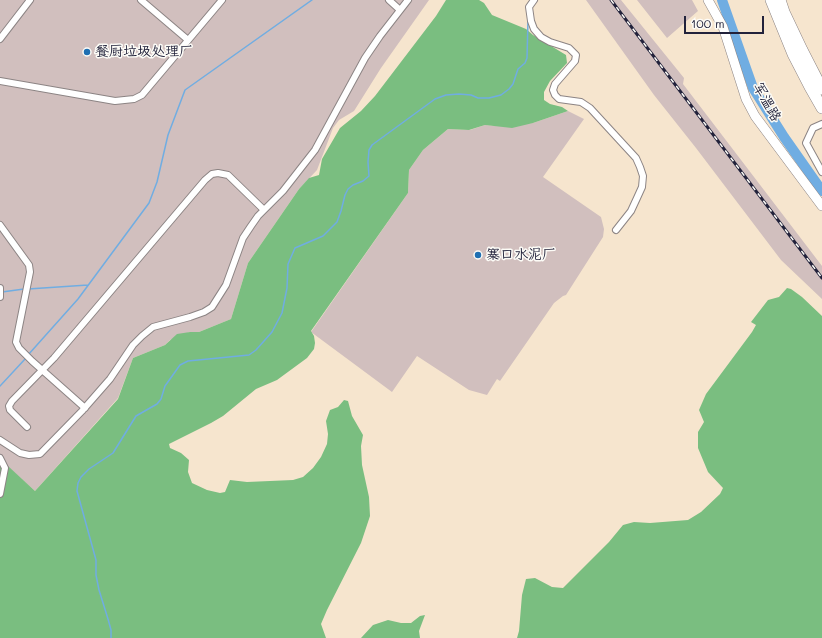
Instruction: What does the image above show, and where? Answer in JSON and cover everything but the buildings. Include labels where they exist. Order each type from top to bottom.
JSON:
[{"type":"highway","points":[[771,0],[793,54],[817,86]]},
{"type":"highway","points":[[780,0],[817,86],[822,108]]},
{"type":"main road","name":"军温路","points":[[708,0],[723,27],[746,100],[755,116],[819,196],[822,206]]},
{"type":"street","points":[[0,39],[30,0]]},
{"type":"street","points":[[141,0],[188,40]]},
{"type":"street","points":[[0,81],[116,101],[134,99],[142,95],[222,0]]},
{"type":"street","points":[[389,0],[400,10]]},
{"type":"street","points":[[0,440],[20,453],[29,455],[40,454],[85,408],[110,379],[133,345],[142,336],[153,327],[190,317],[204,312],[212,307],[226,285],[243,238],[264,210],[283,191],[315,150],[365,58],[408,0]]},
{"type":"street","points":[[534,0],[529,6],[534,30],[541,37],[550,42],[569,48],[576,55],[575,61],[555,84],[555,95],[559,99],[581,102],[590,108],[636,158],[640,167],[643,176],[640,193],[631,211],[616,230]]},
{"type":"street","points":[[822,124],[813,128],[806,143],[822,172]]},
{"type":"street","points":[[27,427],[13,413],[9,406],[12,401],[54,358],[205,180],[212,174],[218,173],[228,175],[264,210]]},
{"type":"street","points":[[0,225],[29,265],[30,272],[16,342],[32,361],[85,408]]},
{"type":"street","points":[[0,288],[0,296]]},
{"type":"street","points":[[0,458],[5,468],[0,494]]},
{"type":"shaded area","points":[[0,0],[429,0],[381,68],[354,111],[339,120],[333,128],[317,170],[299,189],[248,263],[231,319],[199,332],[190,332],[170,340],[165,345],[133,358],[118,398],[35,491],[7,466],[0,455]]},
{"type":"shaded area","points":[[586,0],[621,0],[684,78],[683,84],[822,266],[822,299],[781,260],[654,95]]},
{"type":"shaded area","points":[[637,0],[692,0],[698,11],[667,38]]},
{"type":"shaded area","name":"寨口水泥厂","points":[[568,111],[584,119],[543,177],[601,217],[604,229],[603,237],[566,295],[554,303],[500,381],[497,379],[487,395],[469,390],[417,356],[392,392],[311,332],[408,193],[409,170],[423,150],[448,129],[470,130],[485,125],[497,126],[533,123]]},
{"type":"green space","points":[[446,0],[479,0],[484,3],[492,15],[526,29],[533,35],[566,55],[567,63],[550,81],[544,92],[544,100],[568,111],[533,123],[512,128],[485,125],[469,130],[448,129],[423,150],[409,170],[408,193],[311,331],[314,336],[315,343],[314,349],[307,358],[277,380],[256,389],[223,416],[169,444],[170,448],[181,453],[189,460],[188,472],[192,483],[207,490],[220,493],[225,492],[230,480],[247,482],[293,480],[303,477],[313,468],[321,457],[327,444],[328,434],[326,421],[330,410],[338,407],[344,400],[348,401],[352,416],[363,435],[361,446],[362,465],[369,497],[370,516],[361,543],[321,624],[326,638],[0,638],[0,455],[8,466],[35,491],[118,399],[133,358],[165,345],[177,334],[199,332],[231,319],[248,263],[299,189],[309,178],[319,175],[322,159],[340,128],[361,111],[375,96],[436,16]]},
{"type":"green space","points":[[787,288],[791,289],[802,297],[822,316],[822,638],[517,638],[522,595],[526,579],[535,578],[552,587],[563,588],[609,542],[623,525],[634,522],[650,523],[688,520],[701,512],[720,494],[723,488],[708,472],[698,448],[698,432],[704,422],[699,410],[706,394],[752,332],[756,325],[751,322],[768,300],[779,297]]},
{"type":"green space","points":[[425,615],[419,631],[420,638],[361,638],[373,625],[388,620],[401,623],[411,623],[420,616]]},
{"type":"waterway","points":[[28,355],[78,299],[149,203],[157,182],[168,135],[185,90],[312,0]]},
{"type":"waterway","points":[[722,0],[753,88],[784,137],[822,191]]},
{"type":"waterway","points":[[111,638],[111,630],[96,575],[96,560],[77,491],[78,483],[81,477],[89,469],[113,453],[136,416],[157,404],[161,399],[165,386],[180,365],[188,361],[249,355],[256,350],[272,332],[282,313],[287,288],[288,264],[295,248],[323,236],[337,222],[348,189],[369,176],[369,150],[372,145],[435,99],[446,95],[459,94],[471,95],[478,98],[489,98],[501,95],[509,89],[513,84],[518,69],[525,63],[527,58],[528,20]]},
{"type":"waterway","points":[[28,289],[88,285]]},
{"type":"waterway","points":[[2,292],[24,289]]},
{"type":"waterway","points":[[0,386],[26,358]]},
{"type":"railway","points":[[611,0],[822,278]]},
{"type":"place","name":"餐厨垃圾处理厂","points":[[87,52]]},
{"type":"place","name":"寨口水泥厂","points":[[478,255]]}]
